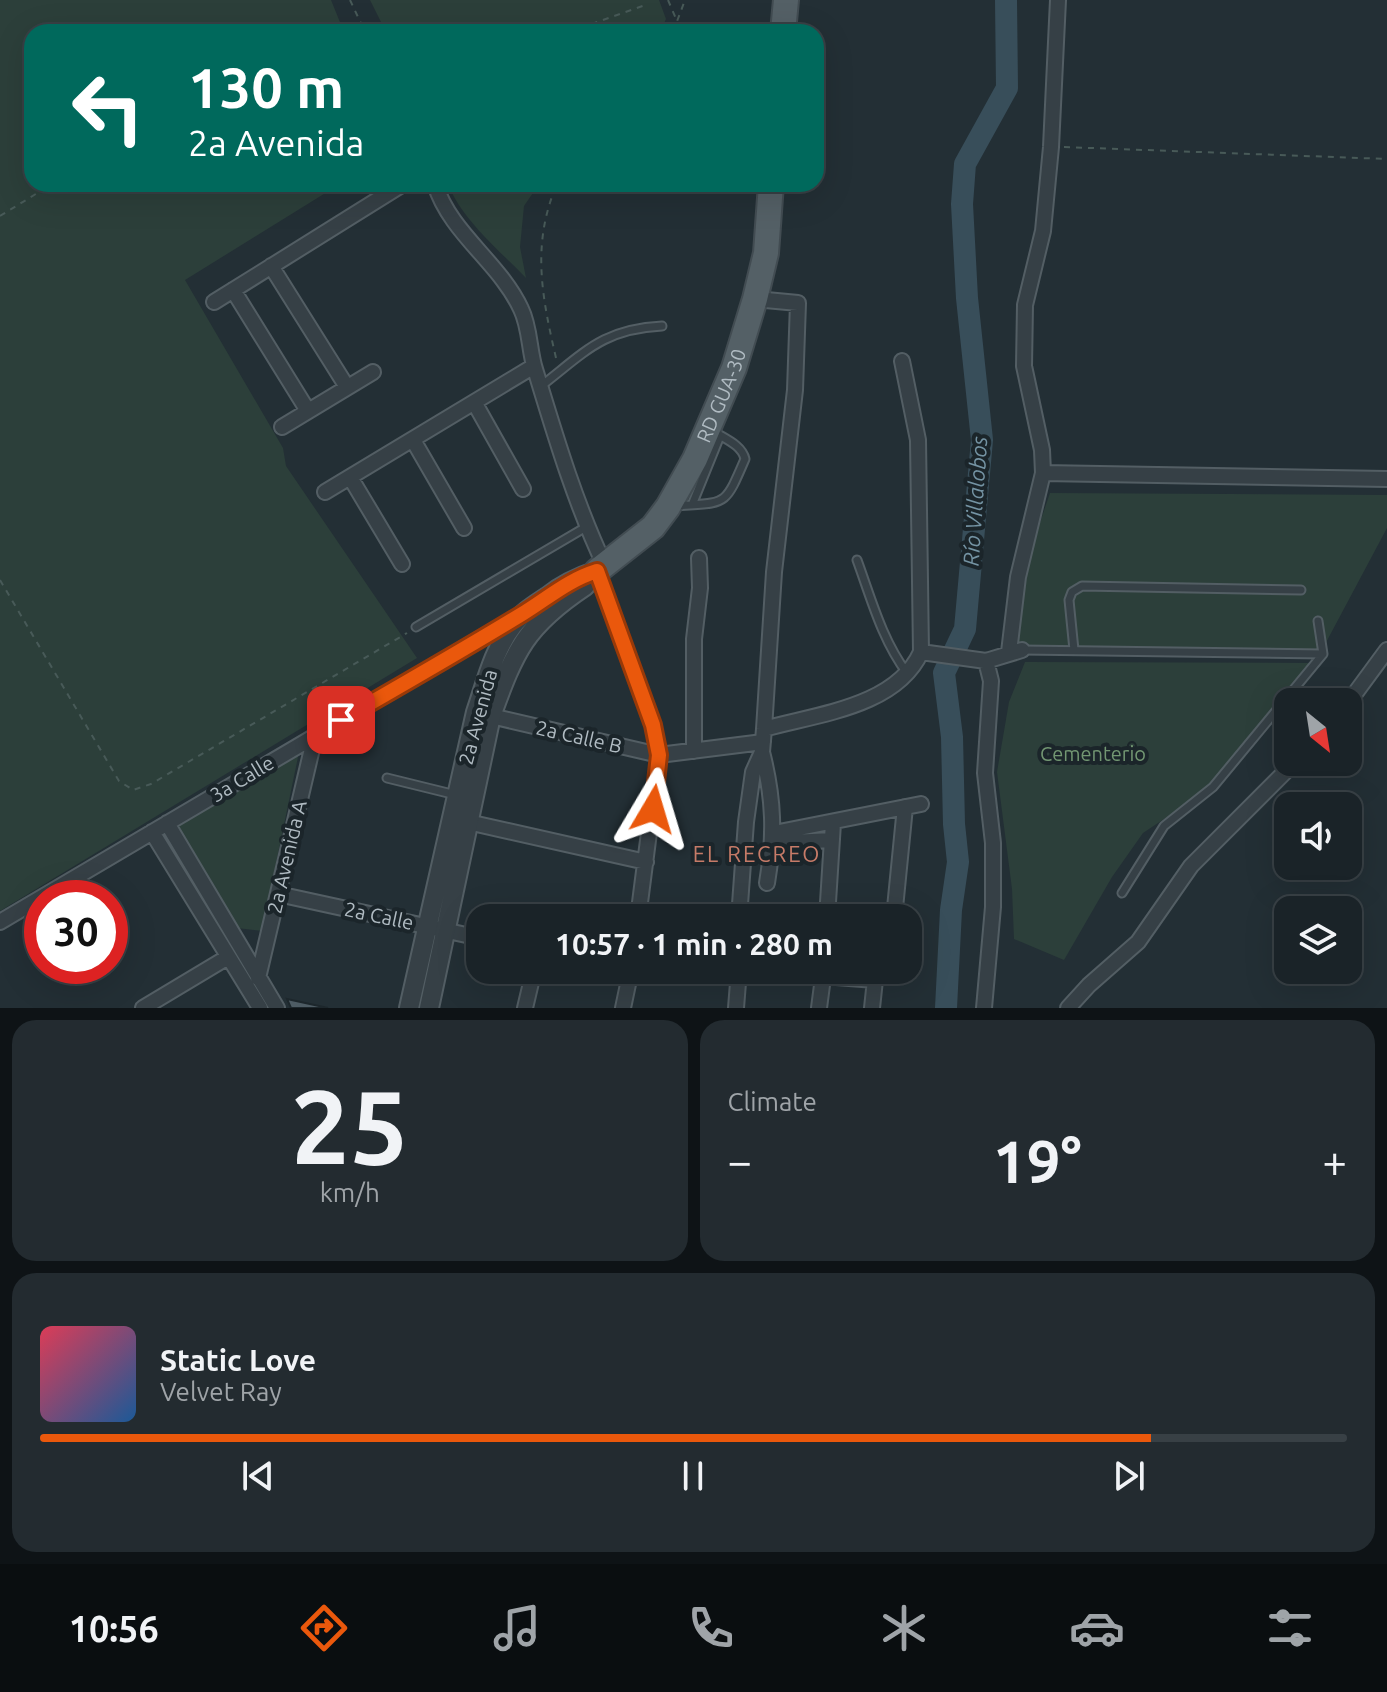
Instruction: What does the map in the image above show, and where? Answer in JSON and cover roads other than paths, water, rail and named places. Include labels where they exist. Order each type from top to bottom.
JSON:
[{"type":"main road","points":[[784,24],[786,0]]},
{"type":"main road","name":"RD GUA-30","points":[[601,568],[680,506],[695,459],[714,432],[766,253],[770,192]]},
{"type":"street","points":[[902,361],[918,440],[921,652],[983,661],[1016,651],[1018,577],[1043,473],[1042,450],[1024,366],[1025,305],[1043,231],[1051,147],[1058,0]]},
{"type":"street","points":[[214,302],[390,192]]},
{"type":"street","points":[[437,192],[455,222],[507,285],[522,311],[534,366],[653,725],[659,755],[640,904]]},
{"type":"street","points":[[271,266],[347,387]]},
{"type":"street","points":[[233,290],[308,411]]},
{"type":"street","points":[[755,299],[798,303],[795,390],[774,572],[763,741],[774,838],[767,883]]},
{"type":"street","points":[[325,492],[534,366]]},
{"type":"street","points":[[282,427],[373,372]]},
{"type":"street","points":[[474,402],[523,489]]},
{"type":"street","points":[[413,440],[464,528]]},
{"type":"street","points":[[1043,473],[1387,479]]},
{"type":"street","points":[[350,477],[402,564]]},
{"type":"street","points":[[694,751],[694,639],[700,588],[699,558]]},
{"type":"street","name":"2a Avenida","points":[[409,1008],[426,926],[508,669],[531,618],[556,590],[601,568]]},
{"type":"street","name":"2a Avenida","points":[[429,1008],[446,930],[460,821],[458,796],[476,712],[492,666],[512,626],[531,618]]},
{"type":"street","name":"3a Calle","points":[[77,880],[315,736],[531,618]]},
{"type":"street","points":[[1359,688],[1387,650]]},
{"type":"street","name":"2a Calle B","points":[[491,716],[659,755],[763,741],[876,696],[914,667],[921,652]]},
{"type":"street","points":[[983,661],[991,681],[985,773],[993,843],[993,907],[984,1008]]},
{"type":"street","name":"2a Avenida A","points":[[258,978],[315,736]]},
{"type":"street","points":[[740,904],[753,772],[763,741]]},
{"type":"street","points":[[1068,1008],[1138,942],[1191,866],[1281,776]]},
{"type":"street","points":[[774,838],[921,804]]},
{"type":"street","points":[[895,904],[905,807]]},
{"type":"street","points":[[460,821],[646,862]]},
{"type":"street","points":[[167,823],[277,1008]]},
{"type":"street","points":[[828,904],[833,823]]},
{"type":"street","points":[[152,832],[260,1008]]},
{"type":"street","points":[[774,838],[832,840]]},
{"type":"street","name":"2a Calle","points":[[278,894],[466,935]]},
{"type":"street","name":"3a Calle","points":[[0,922],[24,910]]},
{"type":"street","points":[[143,1008],[228,957]]},
{"type":"street","points":[[525,1008],[531,984]]},
{"type":"street","points":[[623,1008],[626,984]]},
{"type":"street","points":[[736,1008],[738,984]]},
{"type":"street","points":[[819,1008],[822,984]]},
{"type":"street","points":[[872,1008],[876,984]]},
{"type":"lane","points":[[541,386],[576,356],[601,340],[634,327],[662,326]]},
{"type":"lane","points":[[680,506],[717,502],[729,496],[745,459],[741,449],[714,432]]},
{"type":"lane","points":[[416,627],[586,527]]},
{"type":"lane","points":[[857,560],[884,634],[907,673]]},
{"type":"lane","points":[[1074,650],[1069,600],[1072,592],[1082,586],[1301,590]]},
{"type":"lane","points":[[1122,893],[1164,826],[1213,787],[1323,654],[1318,621]]},
{"type":"lane","points":[[1016,651],[1323,654]]},
{"type":"lane","points":[[387,778],[458,796]]},
{"type":"waterway","name":"Río Villalobos","points":[[946,1008],[951,910],[958,862],[952,737],[944,673],[965,629],[982,440],[967,298],[962,204],[965,164],[1007,88],[1006,0]]},
{"type":"district","name":"EL RECREO","points":[[757,854]]},
{"type":"park label","name":"Cementerio","points":[[1093,754]]}]
